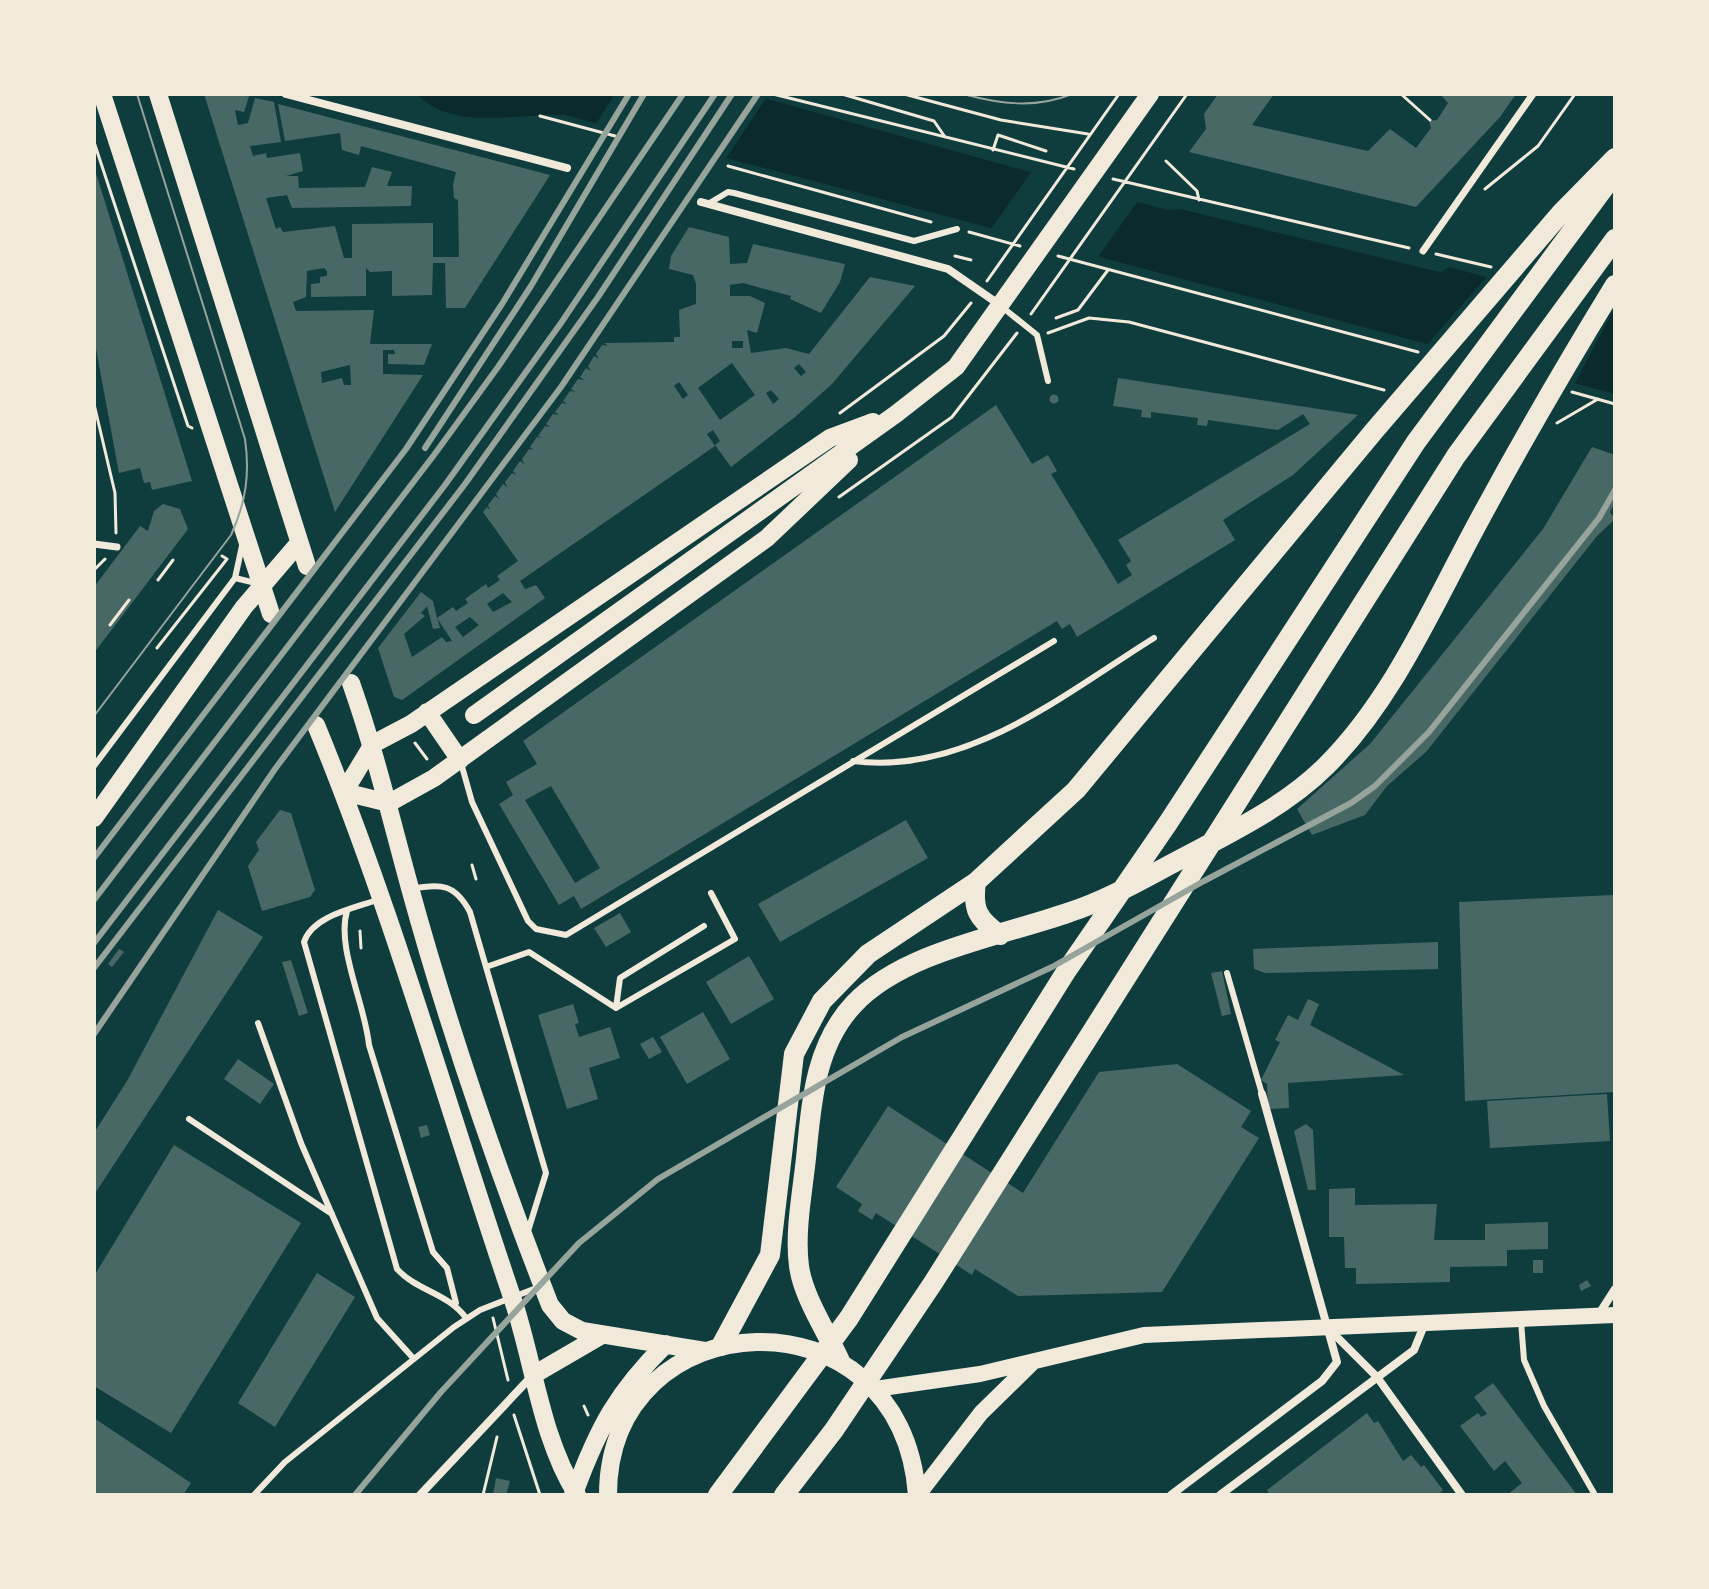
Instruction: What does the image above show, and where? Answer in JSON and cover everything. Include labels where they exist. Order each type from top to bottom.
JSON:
[{"type":"highway","points":[[713,1348],[770,1255],[797,1045],[813,1014],[835,984],[868,954],[976,882],[1076,790],[1374,431],[1561,213],[1615,158]]},
{"type":"highway","points":[[718,1495],[849,1318],[1067,970],[1168,823],[1416,442],[1615,173]]},
{"type":"highway","points":[[784,1495],[887,1355],[1456,456],[1615,239]]},
{"type":"highway","points":[[840,1361],[799,1270],[798,1259],[810,1111],[825,1047],[853,1005],[884,979],[926,959],[1075,911],[1145,878],[1244,825],[1288,797],[1325,767],[1377,704],[1406,657],[1506,471],[1615,285]]},
{"type":"highway","points":[[976,882],[976,912],[1000,935]]},
{"type":"main road","points":[[102,94],[271,614]]},
{"type":"main road","points":[[158,94],[307,566]]},
{"type":"main road","points":[[474,715],[896,414],[956,367],[1150,94]]},
{"type":"main road","points":[[344,792],[373,744],[427,712],[830,438],[896,414]]},
{"type":"main road","points":[[344,792],[389,803],[460,760],[767,538],[896,414]]},
{"type":"main road","points":[[94,818],[261,584],[298,544]]},
{"type":"main road","points":[[351,683],[373,744],[410,889],[487,1141],[543,1286],[563,1321],[602,1335],[666,1344],[713,1348],[769,1340],[806,1347],[840,1361],[875,1389],[901,1428],[910,1450],[918,1495]]},
{"type":"main road","points":[[427,712],[460,760]]},
{"type":"main road","points":[[316,725],[344,792],[512,1298],[558,1457],[575,1494]]},
{"type":"main road","points":[[380,899],[410,889]]},
{"type":"main road","points":[[875,1389],[1032,1363],[1144,1335],[1607,1315]]},
{"type":"main road","points":[[535,1374],[602,1335]]},
{"type":"main road","points":[[575,1494],[591,1446],[614,1401],[666,1344]]},
{"type":"main road","points":[[608,1495],[612,1458],[631,1413],[663,1376],[713,1348]]},
{"type":"main road","points":[[918,1495],[981,1413],[1032,1363]]},
{"type":"street","points":[[286,94],[567,168]]},
{"type":"street","points":[[1423,251],[1533,94]]},
{"type":"street","points":[[705,203],[948,269],[1002,306]]},
{"type":"street","points":[[94,544],[117,547]]},
{"type":"street","points":[[1171,1495],[1330,1375],[1337,1356],[1262,1094]]},
{"type":"street","points":[[1607,1315],[1615,1289]]},
{"type":"street","points":[[1220,1495],[1414,1350],[1425,1322]]},
{"type":"street","points":[[1330,1329],[1377,1377],[1462,1495]]},
{"type":"street","points":[[420,1495],[535,1374]]},
{"type":"lane","points":[[705,203],[728,192],[734,193],[914,241],[957,229]]},
{"type":"lane","points":[[1002,306],[1037,335],[1048,381]]},
{"type":"lane","points":[[94,766],[235,578],[245,535]]},
{"type":"lane","points":[[235,578],[261,584]]},
{"type":"lane","points":[[853,761],[874,764],[938,755],[1001,734],[1154,638]]},
{"type":"lane","points":[[460,760],[472,802],[528,921],[536,929],[566,935],[1054,641]]},
{"type":"lane","points":[[410,889],[444,885],[462,898],[486,967],[546,1173],[526,1238]]},
{"type":"lane","points":[[616,1008],[735,939],[711,893]]},
{"type":"lane","points":[[380,899],[326,918],[306,934],[304,942],[397,1269],[405,1278],[456,1303]]},
{"type":"lane","points":[[348,911],[342,929],[366,1015],[369,1045],[433,1252],[447,1268],[456,1303],[466,1318]]},
{"type":"lane","points":[[616,1008],[620,978],[704,926]]},
{"type":"lane","points":[[486,967],[529,952],[616,1008]]},
{"type":"lane","points":[[1227,973],[1262,1094]]},
{"type":"lane","points":[[258,1023],[301,1143],[377,1318],[414,1359]]},
{"type":"lane","points":[[189,1119],[332,1214]]},
{"type":"lane","points":[[254,1495],[285,1462],[466,1318],[543,1286]]},
{"type":"lane","points":[[1521,1318],[1524,1360],[1544,1406],[1595,1495]]},
{"type":"path","points":[[773,94],[1082,172]]},
{"type":"path","points":[[842,94],[934,121],[945,137]]},
{"type":"path","points":[[904,94],[1001,120],[1090,135]]},
{"type":"path","points":[[987,281],[1119,94]]},
{"type":"path","points":[[1036,306],[1187,94]]},
{"type":"path","points":[[1401,94],[1430,120]]},
{"type":"path","points":[[1466,190],[1486,189],[1538,146],[1575,94]]},
{"type":"path","points":[[540,116],[615,136]]},
{"type":"path","points":[[993,150],[998,135],[1046,151]]},
{"type":"path","points":[[94,142],[188,426],[214,437]]},
{"type":"path","points":[[1166,161],[1197,191],[1200,201]]},
{"type":"path","points":[[728,166],[957,229]]},
{"type":"path","points":[[1112,179],[1423,251]]},
{"type":"path","points":[[1056,318],[1078,310],[1108,270],[1430,355]]},
{"type":"path","points":[[1037,335],[1060,331],[1089,318],[1129,322],[1336,380],[1395,392]]},
{"type":"path","points":[[1567,391],[1615,404]]},
{"type":"path","points":[[1543,421],[1558,424],[1598,399]]},
{"type":"path","points":[[94,404],[115,493],[117,547]]},
{"type":"path","points":[[157,648],[227,559]]},
{"type":"path","points":[[158,580],[173,560]]},
{"type":"path","points":[[110,625],[129,600]]},
{"type":"path","points":[[408,733],[433,768]]},
{"type":"path","points":[[472,865],[476,879]]},
{"type":"path","points":[[360,931],[361,948]]},
{"type":"path","points":[[499,1348],[509,1381]]},
{"type":"path","points":[[514,1415],[540,1495]]},
{"type":"path","points":[[483,1495],[497,1437]]},
{"type":"water","points":[[417,94],[749,94],[1167,210],[1180,209],[1431,270],[1441,272],[1449,267],[1615,311],[1615,394],[565,115],[468,117],[432,106]]},
{"type":"pier","points":[[615,94],[768,95],[723,163],[594,127]]},
{"type":"pier","points":[[1034,168],[1140,198],[1096,260],[989,232]]},
{"type":"pier","points":[[1490,273],[1615,307],[1573,387],[1425,347]]},
{"type":"building","points":[[204,94],[249,96],[244,112],[235,110],[238,125],[248,123],[255,98],[274,102],[281,142],[250,146],[253,156],[266,153],[267,158],[300,153],[303,171],[286,176],[298,176],[299,188],[365,187],[372,167],[392,172],[387,186],[412,186],[411,206],[292,208],[287,195],[266,198],[276,229],[280,227],[283,232],[335,226],[344,258],[352,258],[352,224],[433,223],[433,257],[459,257],[458,200],[454,198],[453,185],[456,172],[361,146],[359,155],[342,150],[340,133],[285,141],[278,104],[550,175],[465,308],[446,308],[445,263],[433,263],[432,295],[392,296],[392,271],[370,272],[366,268],[366,296],[311,297],[311,284],[320,283],[320,277],[327,276],[327,271],[324,268],[307,271],[306,297],[293,302],[296,311],[374,310],[370,344],[432,344],[424,365],[388,364],[388,354],[395,354],[394,350],[383,350],[383,374],[423,375],[335,512]],"holes":[[[350,365],[351,385],[344,385],[342,378],[322,383],[321,372]]]},
{"type":"building","points":[[1218,94],[1274,94],[1252,125],[1368,151],[1390,129],[1416,148],[1431,128],[1429,121],[1437,120],[1448,103],[1440,94],[1516,94],[1500,117],[1416,207],[1189,152],[1206,129],[1204,114]]},
{"type":"building","points":[[94,170],[192,481],[152,490],[150,482],[144,483],[140,468],[119,473],[94,338]]},
{"type":"building","points":[[689,227],[729,237],[730,264],[747,263],[753,244],[845,264],[840,282],[821,313],[790,299],[791,296],[743,283],[730,285],[730,296],[750,296],[765,303],[757,333],[747,330],[751,353],[786,348],[809,354],[870,277],[915,286],[832,384],[795,417],[731,467],[715,445],[720,441],[713,430],[707,434],[715,446],[520,581],[525,589],[536,585],[545,598],[402,700],[394,697],[378,648],[421,592],[433,601],[437,618],[453,607],[456,611],[468,603],[465,599],[486,584],[488,588],[500,580],[497,576],[518,561],[483,512],[487,507],[490,510],[488,505],[495,496],[499,499],[496,494],[503,484],[507,487],[505,482],[512,473],[516,475],[513,471],[520,461],[524,464],[522,459],[529,449],[533,450],[530,447],[537,437],[542,438],[538,436],[545,426],[550,427],[546,424],[553,414],[559,415],[555,412],[562,403],[567,404],[563,401],[570,391],[575,392],[571,389],[578,379],[584,380],[580,377],[586,368],[591,371],[588,366],[594,356],[599,359],[596,354],[602,345],[674,342],[674,337],[680,337],[679,310],[696,304],[696,284],[693,275],[669,269],[671,256]],"holes":[[[732,341],[743,341],[743,348],[732,348]],[[732,363],[755,395],[720,420],[698,388]],[[799,364],[806,372],[801,376],[794,368]],[[679,382],[688,395],[683,399],[674,386]],[[771,390],[779,399],[773,404],[766,393]],[[503,593],[512,602],[493,612],[487,604]],[[427,606],[433,629],[440,628],[437,618],[452,641],[446,642],[442,637],[412,657],[404,634],[425,616],[421,613]],[[470,617],[479,625],[463,637],[455,627]]]},
{"type":"building","points":[[1118,378],[1358,415],[1293,475],[1223,520],[1235,540],[1077,637],[1070,624],[1062,629],[1057,621],[581,909],[574,896],[559,905],[499,804],[513,795],[506,782],[537,764],[523,741],[996,405],[1032,464],[1048,455],[1057,471],[1051,474],[1118,584],[1132,575],[1126,565],[1131,561],[1118,540],[1310,424],[1303,414],[1278,430],[1208,420],[1207,426],[1197,425],[1198,418],[1151,412],[1151,418],[1141,417],[1142,410],[1113,406]],"holes":[[[551,786],[600,868],[575,883],[525,800]]]},
{"type":"building","points":[[1054,394],[1059,399],[1054,404],[1049,399]]},
{"type":"building","points":[[1592,447],[1615,455],[1615,502],[1610,512],[1615,519],[1597,536],[1426,752],[1387,786],[1365,815],[1312,835],[1297,809],[1370,744],[1543,529]]},
{"type":"building","points":[[163,504],[180,509],[188,529],[94,653],[94,587],[140,526],[148,531],[154,511]]},
{"type":"building","points":[[280,810],[291,813],[315,890],[310,897],[262,911],[248,866],[259,850],[256,842]]},
{"type":"building","points":[[906,820],[928,858],[780,942],[758,904]]},
{"type":"building","points":[[1615,895],[1615,1092],[1465,1101],[1459,902]]},
{"type":"building","points":[[218,910],[263,937],[94,1195],[94,1133],[127,1081]]},
{"type":"building","points":[[620,913],[631,932],[606,947],[594,928]]},
{"type":"building","points":[[1438,942],[1438,969],[1265,973],[1254,969],[1253,949]]},
{"type":"building","points":[[119,949],[124,952],[112,967],[108,964]]},
{"type":"building","points":[[749,956],[774,999],[731,1024],[706,982]]},
{"type":"building","points":[[291,960],[308,1013],[299,1016],[282,962]]},
{"type":"building","points":[[1222,971],[1231,1014],[1222,1016],[1211,973]]},
{"type":"building","points":[[1308,999],[1319,1004],[1310,1025],[1404,1075],[1288,1083],[1289,1108],[1268,1109],[1267,1084],[1261,1080],[1280,1042],[1275,1040],[1288,1015],[1298,1020]]},
{"type":"building","points":[[573,1004],[579,1023],[575,1024],[579,1037],[610,1027],[620,1058],[589,1068],[598,1099],[567,1109],[538,1015]]},
{"type":"building","points":[[703,1012],[730,1059],[687,1084],[660,1037]]},
{"type":"building","points":[[653,1037],[662,1052],[649,1059],[640,1044]]},
{"type":"building","points":[[238,1059],[274,1084],[260,1104],[224,1079]]},
{"type":"building","points":[[1177,1064],[1251,1111],[1241,1127],[1259,1138],[1162,1292],[1018,1296],[975,1269],[972,1275],[876,1213],[872,1220],[858,1211],[862,1204],[836,1187],[888,1106],[1023,1193],[1099,1072]]},
{"type":"building","points":[[1607,1094],[1610,1141],[1490,1148],[1487,1101]]},
{"type":"building","points":[[1306,1124],[1313,1130],[1316,1190],[1308,1190],[1294,1131]]},
{"type":"building","points":[[427,1125],[430,1135],[421,1138],[418,1127]]},
{"type":"building","points":[[174,1145],[301,1223],[171,1433],[94,1386],[94,1276]]},
{"type":"building","points":[[1355,1188],[1355,1205],[1437,1204],[1434,1240],[1485,1240],[1485,1224],[1548,1222],[1548,1249],[1507,1250],[1507,1266],[1450,1267],[1450,1282],[1356,1284],[1356,1268],[1345,1268],[1344,1237],[1329,1237],[1329,1189]]},
{"type":"building","points":[[1533,1260],[1543,1260],[1543,1273],[1533,1273]]},
{"type":"building","points":[[317,1273],[355,1297],[275,1427],[238,1403]]},
{"type":"building","points":[[1587,1280],[1591,1286],[1581,1291],[1579,1285]]},
{"type":"building","points":[[1493,1383],[1577,1495],[1507,1495],[1522,1483],[1505,1461],[1494,1471],[1460,1426],[1478,1413],[1481,1417],[1487,1414],[1474,1397]]},
{"type":"building","points":[[1367,1413],[1374,1423],[1378,1421],[1403,1461],[1411,1455],[1421,1467],[1424,1465],[1443,1490],[1438,1495],[1270,1495],[1267,1490]]},
{"type":"building","points":[[94,1418],[191,1483],[183,1495],[94,1495]]},
{"type":"building","points":[[496,1478],[510,1481],[506,1495],[493,1495]]},
{"type":"tram line","points":[[94,716],[231,535],[240,511],[247,476],[245,439],[137,94]]},
{"type":"tram line","points":[[963,94],[1018,103],[1045,102],[1072,94]]},
{"type":"railway","points":[[94,858],[406,449],[502,304],[629,94]]},
{"type":"railway","points":[[425,448],[531,286],[644,94]]},
{"type":"railway","points":[[94,900],[434,455],[498,367],[683,94]]},
{"type":"railway","points":[[94,943],[445,485],[561,323],[715,94]]},
{"type":"railway","points":[[94,968],[465,484],[598,297],[732,94]]},
{"type":"railway","points":[[94,1034],[275,769],[561,387],[758,94]]},
{"type":"railway","points":[[355,1495],[441,1392],[579,1243],[658,1179],[902,1037],[1052,967],[1351,803],[1375,786],[1429,732],[1599,518],[1615,490]]}]
